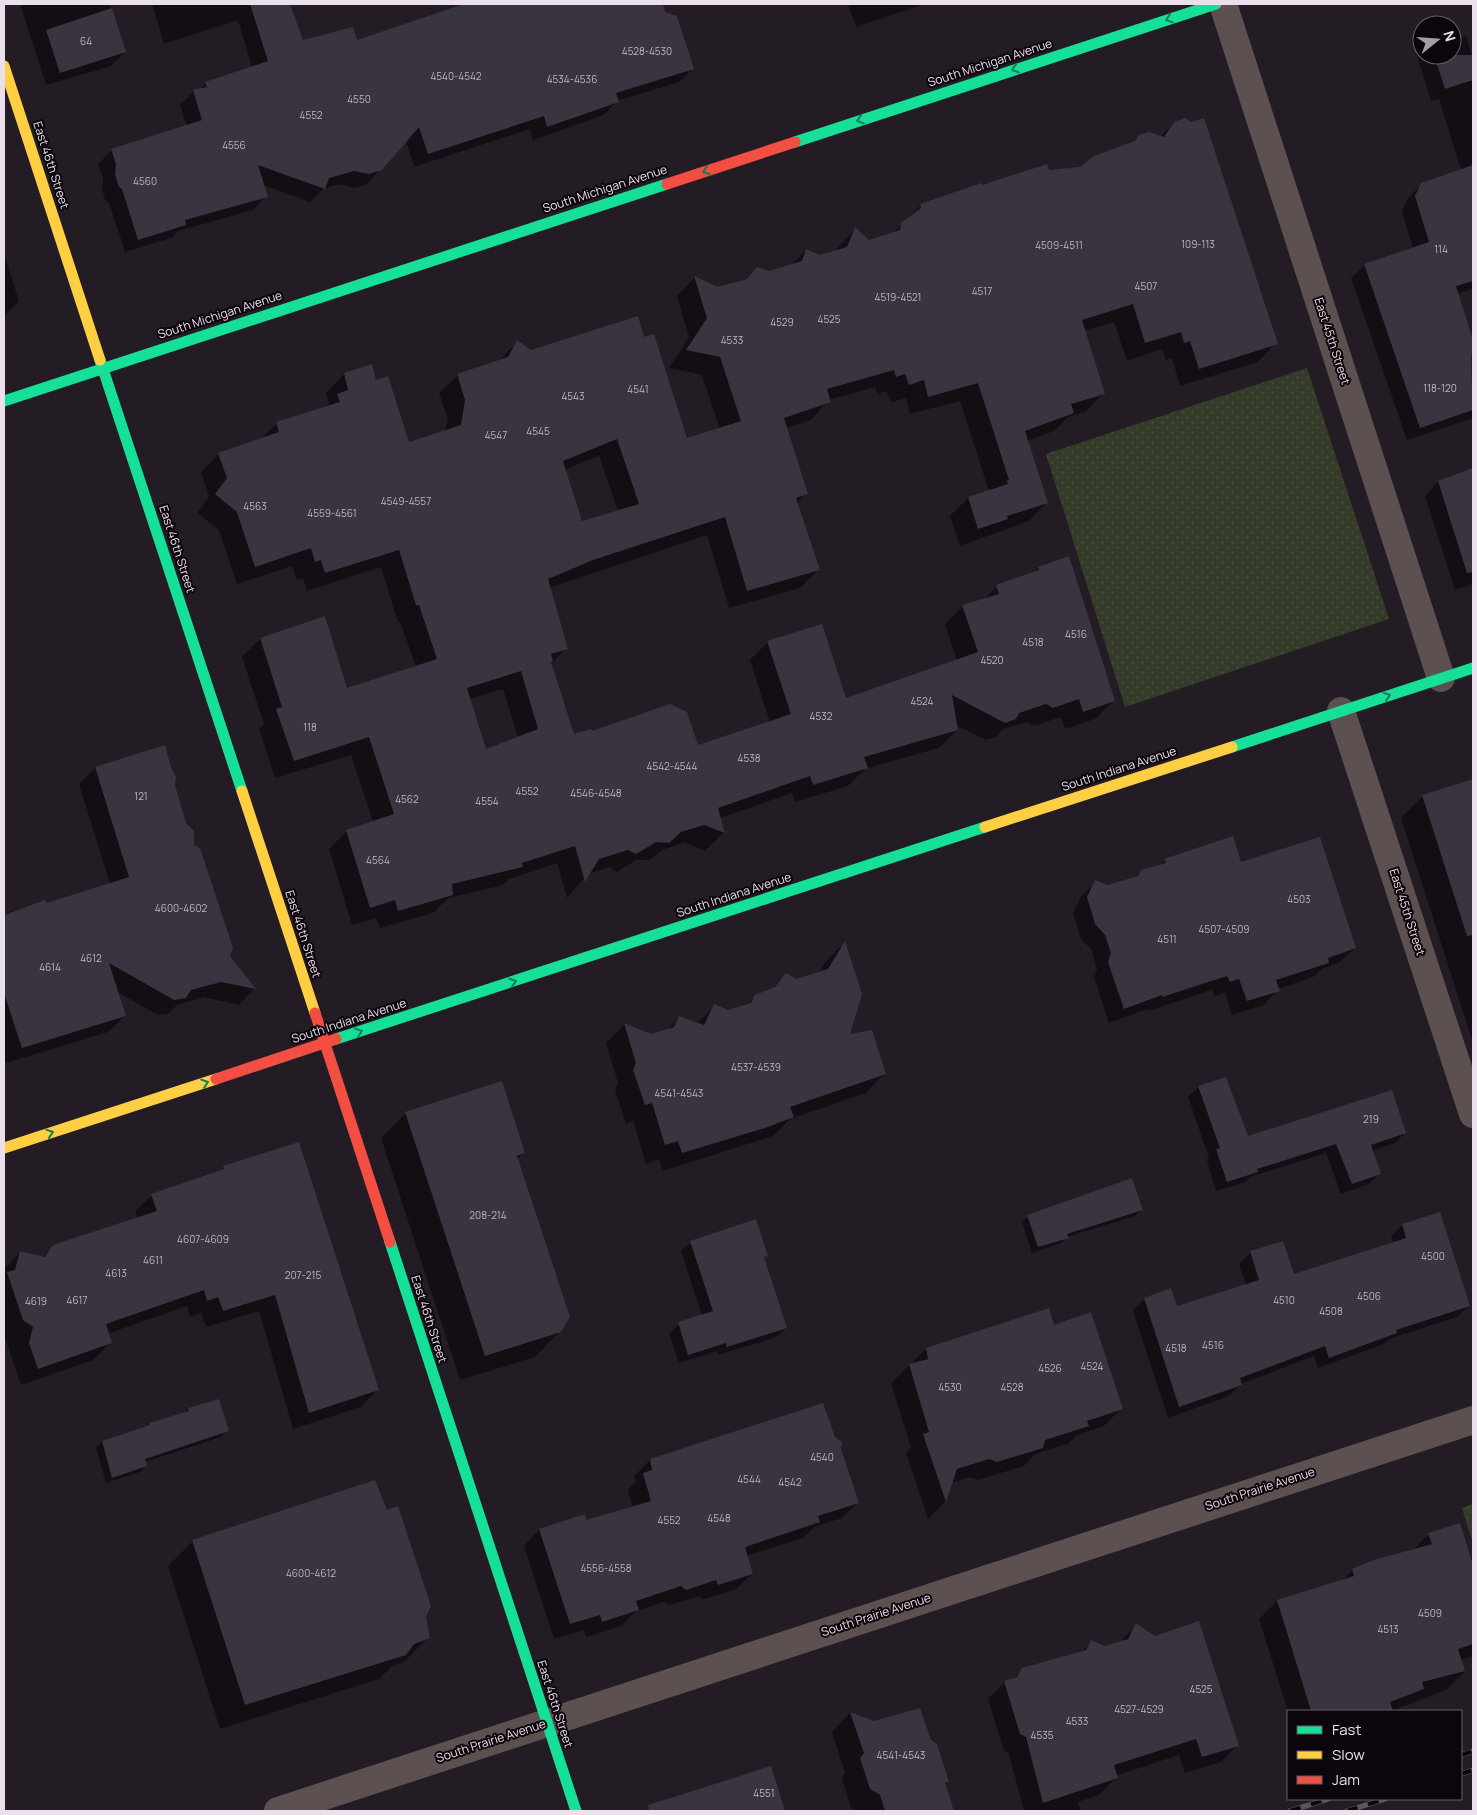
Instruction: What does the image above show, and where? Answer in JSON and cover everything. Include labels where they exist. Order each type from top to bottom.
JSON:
[{"type":"street","name":"South Michigan Avenue","points":[[4,401],[1216,4]]},
{"type":"street","name":"East 45th Street","points":[[1223,4],[1441,678]]},
{"type":"street","name":"East 46th Street","points":[[4,66],[576,1811]]},
{"type":"street","name":"South Indiana Avenue","points":[[4,1148],[1473,668]]},
{"type":"street","name":"East 45th Street","points":[[1341,711],[1473,1114]]},
{"type":"street","name":"South Prairie Avenue","points":[[278,1811],[1473,1420]]},
{"type":"green space","points":[[1307,368],[1389,619],[1125,707],[1046,454]]},
{"type":"green space","points":[[1473,1504],[1473,1543],[1462,1508]]},
{"type":"building","points":[[250,4],[290,4],[303,40],[353,27],[357,40],[464,4],[663,4],[665,12],[677,16],[694,69],[616,93],[619,102],[547,127],[544,116],[428,154],[419,127],[382,170],[369,174],[354,171],[329,178],[325,189],[258,165],[268,197],[185,220],[186,225],[138,240],[122,189],[119,187],[115,175],[116,164],[111,149],[202,120],[193,90],[207,87],[205,82],[268,61]]},
{"type":"building","points":[[112,8],[126,52],[60,73],[46,30]]},
{"type":"building","points":[[1462,55],[1473,55],[1473,80],[1445,89],[1437,65],[1462,65]]},
{"type":"building","points":[[1185,118],[1191,122],[1204,118],[1278,344],[1199,369],[1190,341],[1184,343],[1181,332],[1145,343],[1133,304],[1082,320],[1105,394],[1071,404],[1074,413],[1025,431],[1048,503],[1007,516],[1008,519],[978,529],[968,497],[1008,484],[1007,480],[1009,480],[978,383],[928,397],[924,380],[909,385],[905,374],[896,377],[894,370],[827,389],[831,402],[784,418],[808,494],[796,498],[820,570],[747,591],[725,517],[593,560],[548,579],[568,649],[551,654],[553,661],[551,662],[574,734],[591,729],[592,731],[670,704],[687,712],[698,745],[791,714],[767,641],[822,624],[846,698],[978,652],[962,605],[999,594],[996,585],[1039,570],[1038,567],[1069,556],[1115,701],[1083,712],[1079,699],[1053,708],[1046,704],[1019,713],[1016,719],[1005,723],[952,695],[958,730],[864,757],[868,768],[813,785],[810,776],[718,808],[725,833],[704,825],[681,832],[669,843],[656,842],[636,854],[628,850],[599,859],[585,882],[575,846],[522,863],[523,867],[452,884],[453,895],[398,911],[395,900],[370,908],[346,830],[394,814],[369,737],[294,761],[276,709],[282,707],[260,638],[325,616],[347,688],[437,659],[419,605],[416,605],[399,550],[325,573],[321,560],[315,562],[311,548],[255,567],[237,512],[215,494],[227,478],[218,453],[279,432],[276,422],[340,402],[337,394],[348,390],[344,373],[372,364],[376,380],[388,376],[409,442],[461,425],[465,400],[457,374],[508,357],[517,340],[531,350],[638,316],[644,337],[654,334],[687,438],[741,421],[720,357],[686,350],[707,318],[694,276],[718,287],[747,279],[757,267],[769,271],[802,261],[806,249],[820,255],[847,247],[855,227],[869,240],[900,230],[901,223],[921,208],[920,204],[981,183],[982,185],[1047,164],[1049,170],[1080,167],[1094,156],[1135,141],[1139,135],[1149,132],[1164,137],[1174,122]],"holes":[[[617,439],[639,504],[582,521],[563,461]],[[521,671],[538,729],[486,749],[467,688]]]},
{"type":"building","points":[[1473,165],[1473,281],[1456,286],[1473,340],[1471,358],[1473,410],[1420,428],[1364,264],[1429,242],[1415,196],[1421,183]]},
{"type":"building","points":[[1473,468],[1473,572],[1467,573],[1438,481]]},
{"type":"building","points":[[165,745],[176,777],[175,785],[186,823],[194,831],[194,845],[200,848],[233,948],[230,956],[256,989],[221,982],[191,990],[186,998],[174,1000],[109,963],[126,1016],[22,1048],[4,993],[4,915],[45,900],[47,903],[129,877],[95,767]]},
{"type":"building","points":[[1473,779],[1473,935],[1467,936],[1422,795]]},
{"type":"building","points":[[1233,836],[1241,862],[1320,837],[1356,948],[1328,958],[1329,963],[1276,980],[1280,991],[1247,1001],[1239,979],[1230,982],[1227,976],[1162,997],[1162,995],[1124,1009],[1108,962],[1111,953],[1105,935],[1095,924],[1087,897],[1095,880],[1107,885],[1138,876],[1141,870],[1166,863],[1164,859]]},
{"type":"building","points":[[845,941],[862,994],[850,1034],[872,1030],[886,1074],[790,1107],[794,1117],[765,1128],[682,1153],[678,1141],[665,1145],[652,1103],[645,1105],[633,1070],[636,1063],[624,1023],[651,1034],[674,1027],[679,1016],[704,1025],[714,1004],[728,1010],[751,1003],[755,995],[775,987],[786,973],[796,979],[828,969]]},
{"type":"building","points":[[1226,1077],[1248,1136],[1392,1090],[1406,1133],[1371,1145],[1381,1174],[1352,1184],[1336,1144],[1257,1169],[1258,1172],[1227,1182],[1216,1149],[1220,1148],[1198,1086]]},
{"type":"building","points":[[502,1081],[525,1153],[517,1156],[570,1317],[561,1332],[485,1356],[405,1112]]},
{"type":"building","points":[[299,1142],[379,1390],[309,1413],[275,1295],[223,1311],[218,1297],[207,1301],[204,1290],[106,1324],[112,1343],[38,1369],[29,1343],[33,1327],[23,1320],[7,1272],[15,1270],[20,1251],[45,1257],[52,1246],[59,1243],[157,1211],[151,1194],[224,1169],[223,1166]]},
{"type":"building","points":[[1132,1178],[1143,1210],[1067,1234],[1069,1238],[1038,1247],[1027,1215]]},
{"type":"building","points":[[1440,1212],[1470,1306],[1396,1330],[1397,1333],[1329,1358],[1325,1346],[1240,1378],[1242,1385],[1179,1407],[1144,1298],[1171,1288],[1177,1306],[1259,1280],[1250,1251],[1283,1241],[1294,1274],[1406,1238],[1402,1224]]},
{"type":"building","points":[[756,1219],[768,1256],[764,1257],[787,1328],[727,1347],[726,1343],[688,1355],[678,1322],[713,1311],[690,1241]]},
{"type":"building","points":[[1049,1308],[1054,1325],[1091,1312],[1123,1409],[1087,1421],[1089,1426],[1045,1440],[1043,1448],[997,1462],[989,1459],[957,1469],[946,1502],[923,1434],[929,1432],[909,1364],[928,1359],[926,1348]]},
{"type":"building","points":[[219,1399],[229,1431],[145,1459],[147,1466],[112,1478],[102,1441],[150,1425],[149,1423],[189,1411],[188,1408]]},
{"type":"building","points":[[823,1403],[835,1437],[842,1442],[841,1449],[859,1503],[818,1516],[820,1522],[745,1547],[753,1574],[718,1585],[716,1580],[686,1590],[681,1586],[636,1601],[639,1610],[602,1622],[600,1615],[570,1624],[539,1529],[585,1514],[586,1520],[651,1501],[643,1473],[652,1470],[650,1459]]},
{"type":"building","points":[[375,1480],[387,1510],[398,1506],[431,1606],[426,1617],[430,1638],[414,1644],[406,1655],[245,1705],[192,1540]]},
{"type":"building","points":[[1460,1523],[1473,1565],[1473,1644],[1458,1649],[1465,1671],[1422,1682],[1424,1689],[1390,1702],[1393,1710],[1311,1710],[1277,1600],[1354,1576],[1352,1569],[1374,1560],[1432,1544],[1428,1533]]},
{"type":"building","points":[[1199,1621],[1239,1746],[1202,1757],[1196,1739],[1114,1765],[1118,1778],[1043,1803],[1026,1737],[1020,1734],[1004,1681],[1017,1677],[1022,1668],[1086,1650],[1091,1640],[1104,1646],[1128,1639],[1136,1623],[1155,1636]]},
{"type":"building","points":[[920,1708],[931,1740],[937,1744],[949,1782],[945,1783],[954,1811],[885,1811],[880,1795],[870,1789],[860,1758],[864,1753],[850,1712],[874,1721]]},
{"type":"building","points":[[771,1766],[785,1811],[649,1811],[648,1805]]},
{"type":"railway","points":[[1462,1755],[1473,1751]]},
{"type":"railway","points":[[1462,1774],[1473,1770]]},
{"type":"railway","points":[[1290,1811],[1325,1800]]},
{"type":"railway","points":[[1347,1811],[1382,1800]]},
{"type":"traffic: fast","points":[[795,142],[1216,4]]},
{"type":"traffic: fast","points":[[4,401],[667,184]]},
{"type":"traffic: fast","points":[[100,360],[242,791]]},
{"type":"traffic: fast","points":[[1232,747],[1473,668]]},
{"type":"traffic: fast","points":[[336,1039],[985,827]]},
{"type":"traffic: fast","points":[[390,1242],[576,1811]]},
{"type":"traffic: slow","points":[[4,66],[100,360]]},
{"type":"traffic: slow","points":[[985,827],[1232,747]]},
{"type":"traffic: slow","points":[[242,791],[315,1013]]},
{"type":"traffic: slow","points":[[4,1148],[216,1079]]},
{"type":"traffic: jam","points":[[667,184],[795,142]]},
{"type":"traffic: jam","points":[[315,1013],[390,1242]]},
{"type":"traffic: jam","points":[[216,1079],[336,1039]]}]
